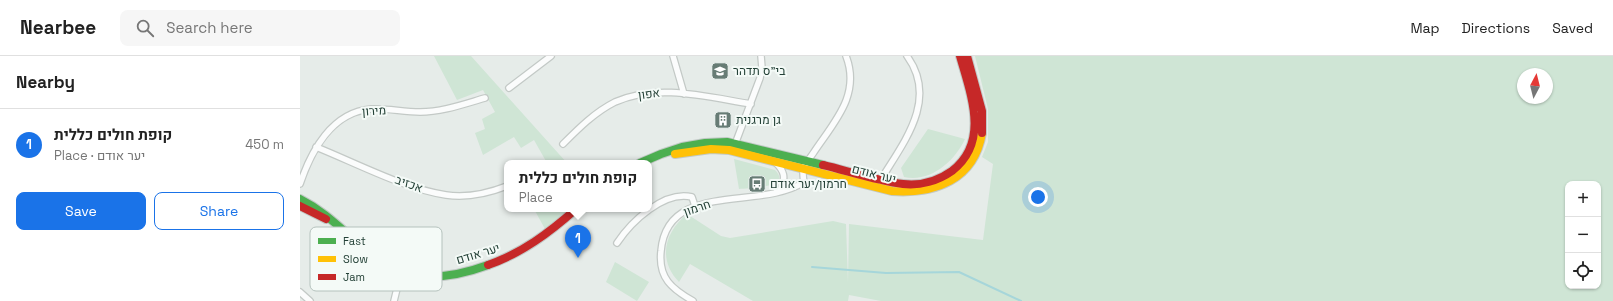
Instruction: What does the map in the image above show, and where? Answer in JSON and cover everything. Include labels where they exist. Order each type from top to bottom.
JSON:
[{"type":"street","points":[[509,88],[551,56]]},
{"type":"street","points":[[672,56],[684,94]]},
{"type":"street","points":[[734,147],[760,78],[762,68],[761,56]]},
{"type":"street","points":[[805,165],[841,113],[847,101],[850,82],[846,56]]},
{"type":"street","points":[[879,183],[910,131],[917,113],[920,98],[919,86],[917,76],[907,56]]},
{"type":"street","name":"יער אודם","points":[[879,183],[906,185],[924,183],[949,173],[967,156],[973,142],[976,128],[973,108],[960,56]]},
{"type":"street","name":"יער אודם","points":[[646,160],[654,156],[734,147],[879,183],[903,193],[917,193],[930,190],[962,173],[973,159],[982,135],[983,119],[967,56]]},
{"type":"street","name":"אפון","points":[[564,144],[582,125],[600,111],[615,102],[634,96],[652,93],[684,94],[750,104]]},
{"type":"street","name":"מירון","points":[[300,184],[306,166],[316,147],[330,129],[341,120],[354,113],[370,110],[420,112],[434,111],[485,98]]},
{"type":"street","name":"אכזיב","points":[[316,147],[412,187],[435,193],[464,195],[483,193],[504,187]]},
{"type":"street","name":"יער אודם","points":[[734,147],[774,161],[805,165]]},
{"type":"street","points":[[773,193],[781,189],[785,176],[782,169],[774,161]]},
{"type":"street","name":"חרמון","points":[[693,301],[677,292],[668,282],[662,271],[660,257],[661,243],[666,229],[673,218],[684,210],[695,206],[785,192],[804,182],[805,165]]},
{"type":"street","points":[[652,209],[678,197],[686,196],[692,197],[695,206]]},
{"type":"street","name":"יער אודם","points":[[300,199],[316,207],[340,226]]},
{"type":"street","name":"יער אודם","points":[[300,206],[340,226]]},
{"type":"street","name":"יער אודם","points":[[442,275],[473,270],[499,262],[526,248],[572,212]]},
{"type":"street","points":[[617,243],[626,229],[646,212]]},
{"type":"street","points":[[394,301],[396,291]]},
{"type":"street","points":[[300,292],[310,301]]},
{"type":"green space","points":[[434,56],[471,56],[564,160],[545,160],[534,140],[521,148],[514,137],[483,155],[475,133],[485,129],[482,119],[495,112],[483,90],[457,100]]},
{"type":"green space","points":[[975,56],[1613,56],[1613,301],[881,301],[849,295],[848,301],[753,301],[690,264],[679,282],[672,273],[668,264],[666,246],[669,237],[679,221],[687,214],[721,236],[730,238],[833,221],[846,224],[848,283],[849,224],[983,240],[993,164],[982,157],[988,142],[988,109]]},
{"type":"green space","points":[[928,129],[965,139],[955,155],[932,173],[923,177],[904,177],[901,168]]},
{"type":"green space","points":[[734,159],[775,170],[779,176],[778,180],[774,184],[767,186],[739,189]]},
{"type":"green space","points":[[536,212],[565,212],[545,229]]},
{"type":"green space","points":[[615,262],[649,282],[637,301],[606,282]]},
{"type":"waterway","points":[[812,267],[886,273],[959,272],[1021,301]]},
{"type":"traffic: fast","points":[[647,160],[682,147],[705,143],[727,142],[823,165]]},
{"type":"traffic: fast","points":[[300,199],[318,210],[339,227]]},
{"type":"traffic: fast","points":[[442,276],[467,272],[488,265]]},
{"type":"traffic: slow","points":[[675,154],[711,149],[729,150],[892,191],[923,190],[950,181],[961,173],[971,162],[978,149],[982,133]]},
{"type":"traffic: jam","points":[[823,165],[883,181],[903,184],[929,182],[941,178],[952,171],[964,159],[971,146],[974,132],[972,102],[960,56]]},
{"type":"traffic: jam","points":[[967,56],[982,111],[982,133]]},
{"type":"traffic: jam","points":[[300,206],[326,219]]},
{"type":"traffic: jam","points":[[488,265],[512,255],[535,242],[572,212]]},
{"type":"place","name":"בי\"ס תדהר","points":[[720,71]]},
{"type":"place","name":"גן מרגנית","points":[[723,120]]},
{"type":"place","name":"חרמון/יער אודם","points":[[757,184]]},
{"type":"place","name":"קופת חולים כללית","points":[[578,258]]}]
